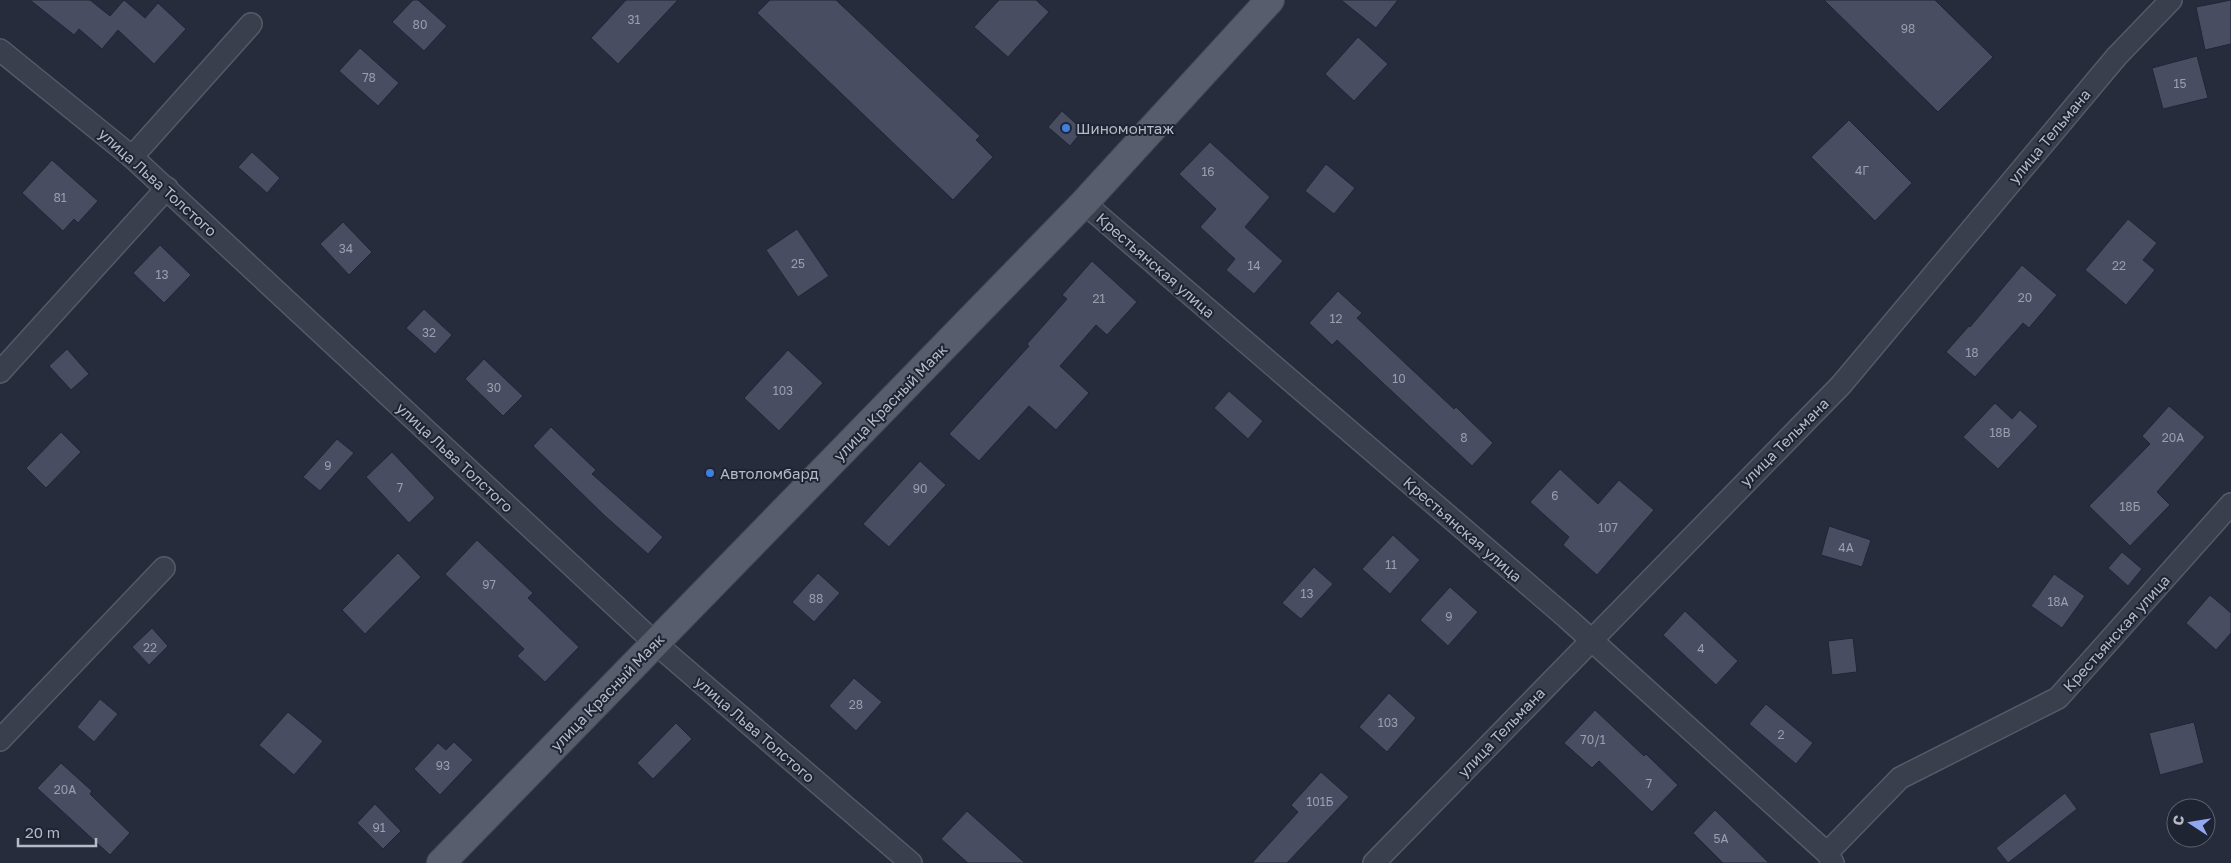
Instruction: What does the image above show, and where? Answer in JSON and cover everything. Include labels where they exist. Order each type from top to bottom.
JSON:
[{"type":"main road","name":"улица Красный Маяк","points":[[441,863],[1084,203],[1270,0]]},
{"type":"street","name":"улица Тельмана","points":[[1374,863],[1841,385],[2116,56],[2165,5],[2178,0]]},
{"type":"street","points":[[132,156],[251,24]]},
{"type":"street","name":"улица Льва Толстого","points":[[0,50],[132,156],[655,642],[911,863]]},
{"type":"street","points":[[0,372],[167,188]]},
{"type":"street","name":"Крестьянская улица","points":[[1084,203],[1591,639],[1830,858],[1900,778],[2058,698],[2231,504]]},
{"type":"street","points":[[0,740],[164,568]]},
{"type":"building","points":[[30,0],[90,0],[110,16],[124,0],[145,18],[158,3],[186,29],[154,64],[118,30],[102,49],[79,29],[74,35]]},
{"type":"building","points":[[413,0],[418,0],[447,26],[424,51],[392,22]]},
{"type":"building","points":[[626,0],[678,0],[618,64],[591,38]]},
{"type":"building","points":[[770,0],[836,0],[980,136],[976,140],[993,157],[953,200],[757,13]]},
{"type":"building","points":[[999,0],[1036,0],[1049,12],[1008,57],[974,27]]},
{"type":"building","points":[[1341,0],[1398,0],[1376,28]]},
{"type":"building","points":[[1824,0],[1935,0],[1993,57],[1938,112]]},
{"type":"building","points":[[2231,0],[2231,44],[2205,50],[2196,7]]},
{"type":"building","points":[[1358,37],[1388,64],[1354,101],[1325,74]]},
{"type":"building","points":[[360,48],[399,83],[378,106],[339,71]]},
{"type":"building","points":[[2197,56],[2208,98],[2163,109],[2152,68]]},
{"type":"building","name":"Шиномонтаж","points":[[1062,111],[1083,130],[1070,146],[1048,127]]},
{"type":"building","points":[[1849,120],[1912,183],[1875,221],[1811,157]]},
{"type":"building","points":[[1210,142],[1270,197],[1245,227],[1283,261],[1254,294],[1226,270],[1235,259],[1200,227],[1216,209],[1179,174]]},
{"type":"building","points":[[252,152],[280,178],[267,193],[238,167]]},
{"type":"building","points":[[52,160],[98,201],[78,223],[74,219],[63,231],[22,193]]},
{"type":"building","points":[[1326,164],[1355,188],[1334,214],[1305,191]]},
{"type":"building","points":[[2128,219],[2157,243],[2143,260],[2155,270],[2126,305],[2085,270]]},
{"type":"building","points":[[343,222],[372,252],[349,275],[320,244]]},
{"type":"building","points":[[797,229],[829,276],[798,297],[766,250]]},
{"type":"building","points":[[160,245],[191,275],[164,303],[133,273]]},
{"type":"building","points":[[1092,261],[1137,302],[1107,335],[1096,325],[1060,366],[1089,393],[1056,430],[1029,406],[979,461],[949,434],[1029,346],[1027,344],[1067,299],[1062,295]]},
{"type":"building","points":[[2022,265],[2057,295],[2029,328],[2023,323],[1975,377],[1946,352],[1970,327]]},
{"type":"building","points":[[1338,291],[1362,313],[1357,318],[1493,443],[1472,466],[1337,340],[1332,345],[1309,323]]},
{"type":"building","points":[[424,309],[452,335],[435,354],[406,328]]},
{"type":"building","points":[[67,349],[89,374],[71,390],[49,366]]},
{"type":"building","points":[[788,350],[823,383],[779,431],[744,398]]},
{"type":"building","points":[[484,359],[523,396],[503,416],[465,379]]},
{"type":"building","points":[[1229,391],[1263,421],[1248,439],[1214,408]]},
{"type":"building","points":[[1995,403],[2012,419],[2020,410],[2038,426],[1998,469],[1963,437]]},
{"type":"building","points":[[2169,406],[2205,437],[2157,492],[2170,505],[2130,546],[2089,506],[2150,444],[2142,436]]},
{"type":"building","points":[[551,427],[596,470],[592,474],[663,537],[648,554],[605,516],[533,446]]},
{"type":"building","points":[[61,432],[81,452],[46,488],[26,468]]},
{"type":"building","points":[[337,439],[354,453],[320,491],[303,477]]},
{"type":"building","points":[[392,452],[435,498],[409,523],[366,477]]},
{"type":"building","points":[[920,461],[946,485],[889,547],[863,524]]},
{"type":"building","points":[[1560,469],[1598,504],[1619,480],[1654,510],[1597,575],[1563,545],[1569,537],[1530,502]]},
{"type":"building","points":[[1829,526],[1871,540],[1862,567],[1821,555]]},
{"type":"building","points":[[1393,535],[1420,560],[1390,594],[1362,569]]},
{"type":"building","points":[[477,540],[533,593],[528,598],[579,647],[545,682],[517,656],[524,649],[445,574]]},
{"type":"building","points":[[2122,552],[2142,569],[2128,586],[2108,568]]},
{"type":"building","points":[[398,553],[421,577],[365,634],[342,610]]},
{"type":"building","points":[[1314,567],[1333,584],[1301,619],[1282,603]]},
{"type":"building","points":[[818,573],[840,593],[814,622],[792,602]]},
{"type":"building","points":[[2054,574],[2085,596],[2062,628],[2031,606]]},
{"type":"building","points":[[1450,587],[1478,612],[1448,646],[1420,620]]},
{"type":"building","points":[[2210,595],[2231,613],[2231,633],[2216,650],[2186,623]]},
{"type":"building","points":[[1685,611],[1738,661],[1716,685],[1663,635]]},
{"type":"building","points":[[152,628],[168,646],[149,665],[132,647]]},
{"type":"building","points":[[1853,638],[1857,672],[1832,675],[1828,641]]},
{"type":"building","points":[[854,678],[882,702],[856,731],[829,706]]},
{"type":"building","points":[[1389,693],[1416,718],[1387,752],[1359,727]]},
{"type":"building","points":[[100,699],[118,714],[94,742],[77,727]]},
{"type":"building","points":[[1766,704],[1813,743],[1796,764],[1749,724]]},
{"type":"building","points":[[1595,710],[1644,756],[1646,754],[1678,785],[1652,812],[1599,761],[1592,768],[1564,743]]},
{"type":"building","points":[[288,712],[323,741],[294,775],[259,745]]},
{"type":"building","points":[[2194,722],[2204,763],[2160,775],[2149,733]]},
{"type":"building","points":[[676,723],[692,739],[653,779],[637,763]]},
{"type":"building","points":[[454,742],[473,760],[440,795],[414,769],[438,743],[446,750]]},
{"type":"building","points":[[61,763],[92,791],[90,794],[130,833],[110,855],[37,788]]},
{"type":"building","points":[[1321,772],[1349,797],[1287,863],[1252,863],[1298,812],[1291,805]]},
{"type":"building","points":[[2065,793],[2077,809],[2008,863],[1996,848]]},
{"type":"building","points":[[375,804],[401,831],[383,849],[357,823]]},
{"type":"building","points":[[1715,810],[1769,863],[1723,863],[1693,833]]},
{"type":"building","points":[[967,811],[1025,863],[968,863],[941,839]]},
{"type":"place","name":"Шиномонтаж","points":[[1066,128]]},
{"type":"place","name":"Автоломбард","points":[[710,473]]}]
